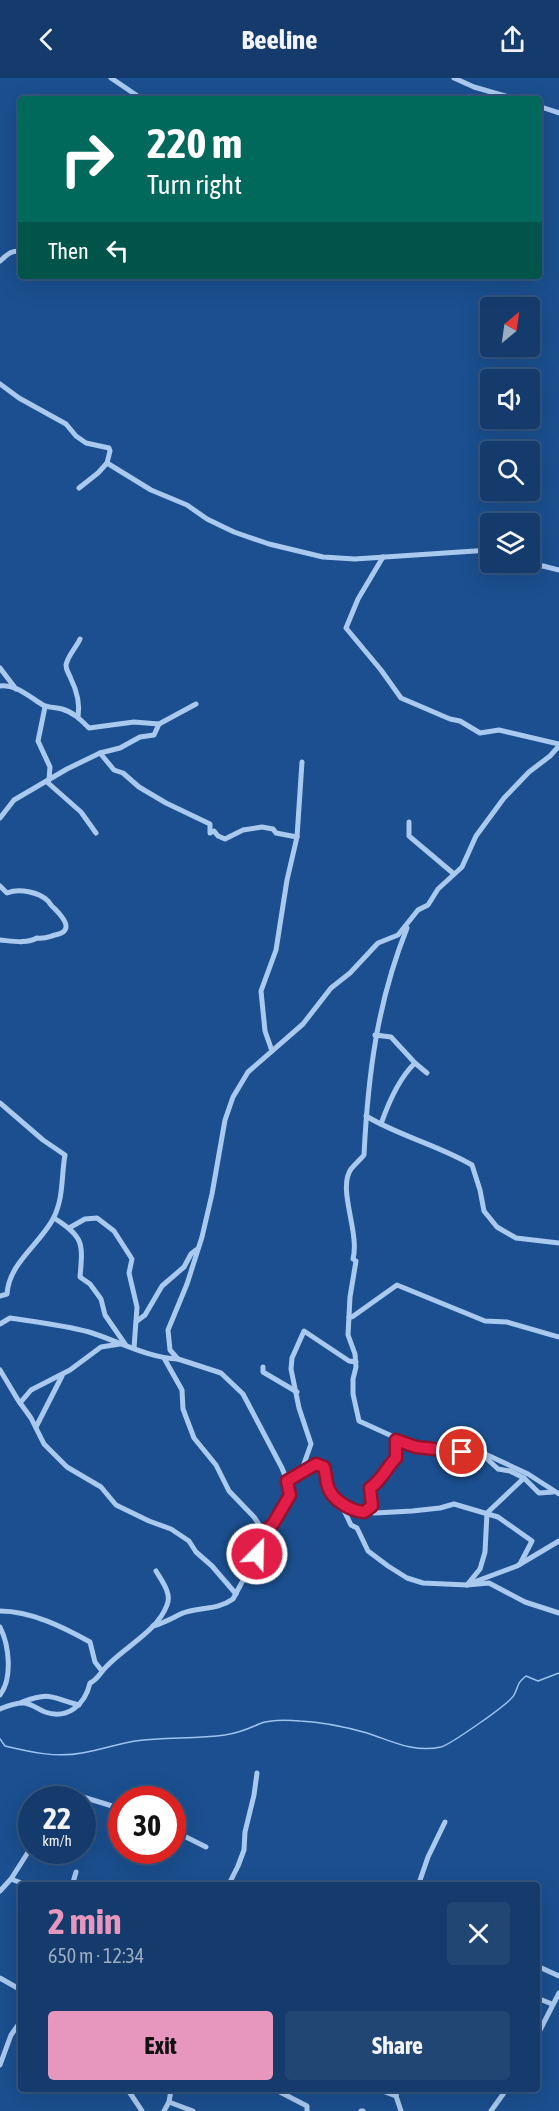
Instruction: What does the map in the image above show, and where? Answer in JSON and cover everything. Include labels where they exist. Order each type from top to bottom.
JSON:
[{"type":"street","points":[[111,78],[138,96]]},
{"type":"street","points":[[454,78],[474,87],[506,96]]},
{"type":"street","points":[[542,107],[559,113]]},
{"type":"street","points":[[0,261],[10,252],[18,251]]},
{"type":"street","points":[[0,384],[19,398],[66,424],[76,436],[86,443],[109,448],[108,463],[79,488]]},
{"type":"street","points":[[108,463],[151,490],[187,506],[234,532],[269,544],[323,557],[355,559],[480,551]]},
{"type":"street","points":[[178,1359],[170,1350],[168,1330],[198,1249],[212,1194],[225,1120],[233,1097],[248,1072],[303,1024],[331,988],[350,973],[378,943],[398,935],[418,910],[428,905],[438,889],[462,867],[476,836],[504,798],[559,745],[499,730],[480,733],[460,722],[405,700],[397,693],[345,625],[383,557]]},
{"type":"street","points":[[540,566],[559,570]]},
{"type":"street","points":[[78,717],[80,704],[66,670],[66,663],[80,639]]},
{"type":"street","points":[[0,668],[16,689]]},
{"type":"street","points":[[0,686],[16,689],[45,707],[63,709],[78,717],[89,728],[134,722],[159,724],[196,704]]},
{"type":"street","points":[[45,707],[38,741],[50,767],[48,781]]},
{"type":"street","points":[[0,818],[14,800],[100,753],[120,748],[140,737],[154,735],[159,724]]},
{"type":"street","points":[[100,753],[114,770],[123,773],[139,787],[210,824],[210,833],[214,831],[225,839],[243,831],[262,827],[273,829],[276,833],[297,837]]},
{"type":"street","points":[[272,1051],[265,1031],[261,991],[276,950],[287,880],[297,837],[302,762]]},
{"type":"street","points":[[48,781],[81,812],[96,833]]},
{"type":"street","points":[[410,822],[409,836],[454,874]]},
{"type":"street","points":[[0,886],[8,893],[14,890],[37,894],[47,900],[66,922],[61,934],[45,939],[15,942],[0,940]]},
{"type":"street","points":[[408,924],[389,977],[375,1035],[364,1155],[349,1171],[346,1194],[355,1241],[352,1258],[356,1261],[350,1297],[348,1335],[356,1354],[353,1394],[358,1421],[416,1447],[481,1453],[528,1474],[557,1493]]},
{"type":"street","points":[[375,1035],[391,1037],[415,1063],[428,1073]]},
{"type":"street","points":[[381,1124],[391,1100],[415,1063]]},
{"type":"street","points":[[0,1103],[43,1140],[65,1155],[62,1171],[63,1191],[54,1218],[8,1281],[7,1294],[0,1296]]},
{"type":"street","points":[[366,1116],[450,1152],[472,1165],[484,1211],[498,1227],[516,1238],[559,1243]]},
{"type":"street","points":[[54,1218],[69,1228],[82,1246],[80,1277],[90,1284],[101,1299],[105,1315],[124,1344]]},
{"type":"street","points":[[69,1228],[85,1218],[97,1218],[114,1231],[132,1259],[129,1273],[137,1307],[134,1348]]},
{"type":"street","points":[[136,1321],[145,1315],[162,1286],[184,1268],[191,1254],[198,1249]]},
{"type":"street","points":[[349,1317],[397,1285],[484,1321],[507,1322],[559,1337]]},
{"type":"street","points":[[0,1324],[10,1318],[87,1332],[164,1358],[178,1359],[221,1373],[243,1394],[287,1481],[290,1495],[273,1524],[264,1532],[257,1554],[236,1594],[228,1603],[184,1613],[167,1623],[153,1626]]},
{"type":"street","points":[[300,1473],[311,1444],[299,1408],[291,1369],[292,1358],[304,1331],[350,1361],[356,1362]]},
{"type":"street","points":[[20,1402],[31,1390],[80,1364],[101,1347],[124,1344]]},
{"type":"street","points":[[164,1358],[182,1390],[183,1408],[194,1438],[216,1465],[228,1491],[237,1498],[264,1532]]},
{"type":"street","points":[[263,1367],[263,1372],[272,1379],[297,1392]]},
{"type":"street","points":[[0,1370],[32,1418],[44,1444],[67,1467],[101,1487],[116,1504],[149,1521],[171,1529],[189,1541],[196,1552],[212,1566],[236,1594]]},
{"type":"street","points":[[36,1427],[64,1372]]},
{"type":"street","points":[[364,1512],[372,1506],[370,1488],[382,1479],[385,1470],[396,1458],[396,1440]]},
{"type":"street","points":[[481,1453],[498,1468],[524,1478],[539,1493],[557,1493]]},
{"type":"street","points":[[287,1481],[316,1464],[324,1467],[328,1488],[339,1502],[351,1525],[357,1528],[368,1551],[407,1578],[423,1583],[467,1585],[489,1583],[525,1602],[559,1613]]},
{"type":"street","points":[[467,1585],[480,1569],[485,1552],[487,1513],[524,1478]]},
{"type":"street","points":[[339,1502],[364,1512],[412,1511],[454,1504],[487,1513],[498,1517],[532,1541],[520,1564]]},
{"type":"street","points":[[467,1585],[520,1564],[559,1540]]},
{"type":"street","points":[[20,1703],[55,1714],[65,1714],[79,1705],[90,1683],[153,1626],[168,1604],[167,1590],[156,1571]]},
{"type":"street","points":[[0,1611],[15,1612],[51,1623],[90,1642],[95,1662],[102,1671]]},
{"type":"street","points":[[0,1627],[6,1646],[8,1682],[0,1695]]},
{"type":"street","points":[[0,1708],[39,1697],[54,1696],[79,1705]]},
{"type":"street","points":[[230,1882],[242,1859],[257,1773]]},
{"type":"street","points":[[419,1882],[428,1857],[446,1822]]},
{"type":"street","points":[[186,1837],[206,1847]]},
{"type":"street","points":[[0,1891],[21,1864]]},
{"type":"street","points":[[73,1882],[76,1872]]},
{"type":"street","points":[[11,1879],[19,1882]]},
{"type":"street","points":[[540,1967],[559,1976]]},
{"type":"street","points":[[0,1978],[18,1988]]},
{"type":"street","points":[[540,2032],[559,1993]]},
{"type":"street","points":[[540,1999],[552,2004]]},
{"type":"street","points":[[0,2065],[18,2030]]},
{"type":"street","points":[[0,2042],[8,2046]]},
{"type":"street","points":[[129,2092],[142,2111]]},
{"type":"street","points":[[164,2111],[171,2092]]},
{"type":"street","points":[[280,2092],[307,2106],[307,2111]]},
{"type":"street","points":[[491,2111],[505,2092]]},
{"type":"street","points":[[397,2093],[401,2111]]},
{"type":"street","points":[[169,2102],[193,2111]]},
{"type":"waterway","points":[[0,1739],[5,1746],[43,1754],[72,1754],[135,1741],[225,1735],[243,1731],[264,1722],[284,1720],[334,1725],[412,1747],[441,1747],[467,1732],[510,1700],[519,1683],[526,1676],[538,1681],[559,1673]]},
{"type":"route","points":[[257,1554],[264,1532],[273,1524],[290,1495],[287,1481],[316,1464],[324,1467],[328,1488],[339,1502],[364,1512],[372,1506],[370,1488],[382,1479],[385,1470],[396,1458],[398,1452],[396,1440],[416,1447],[462,1452]]}]
